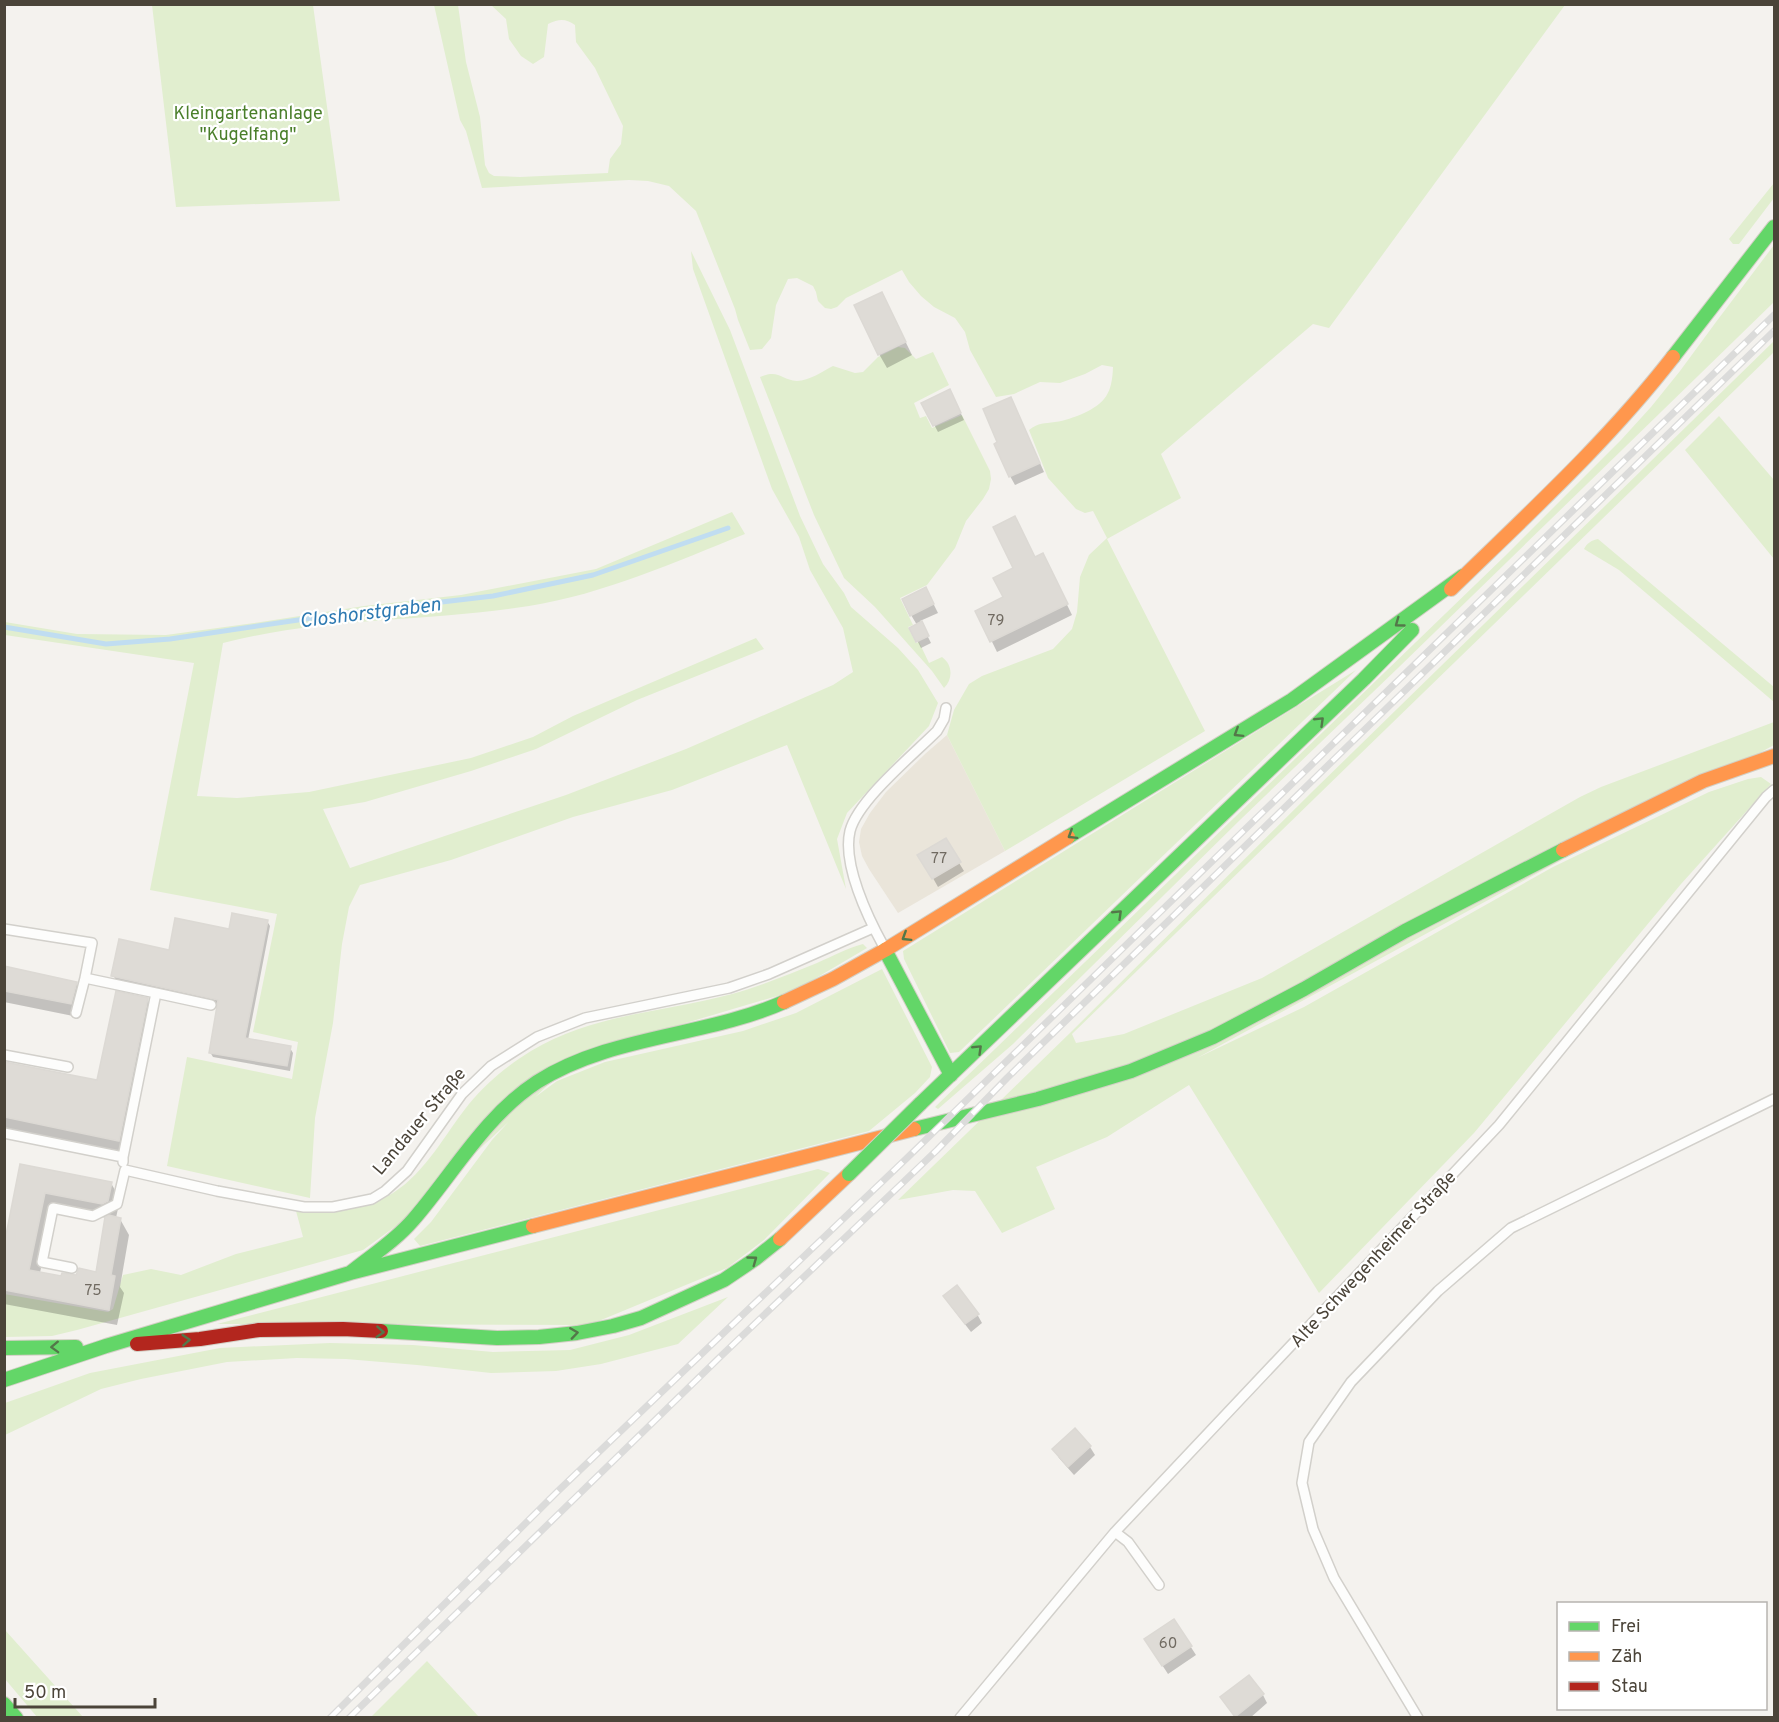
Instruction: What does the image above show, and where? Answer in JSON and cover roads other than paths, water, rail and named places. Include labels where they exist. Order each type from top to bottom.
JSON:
[{"type":"main road","points":[[4,1348],[106,1346],[200,1339],[259,1330],[343,1329],[497,1338],[558,1335],[613,1326],[641,1318],[724,1280],[784,1236],[1364,679],[1463,576],[1581,463],[1640,399],[1774,227]]},
{"type":"main road","points":[[350,1273],[401,1233],[487,1126],[538,1081],[566,1066],[597,1054],[693,1032],[743,1017],[790,999],[844,974],[1292,699],[1463,576]]},
{"type":"main road","points":[[4,1380],[106,1346],[350,1273],[1038,1099],[1131,1071],[1214,1037],[1405,931],[1603,829],[1704,781],[1772,761]]},
{"type":"main road","points":[[885,950],[951,1075]]},
{"type":"main road","points":[[4,1704],[16,1718]]},
{"type":"lane","points":[[885,950],[873,928],[852,867],[848,850],[850,830],[859,812],[871,796],[937,731],[944,719],[946,708]]},
{"type":"lane","name":"Alte Schwegenheimer Straße","points":[[960,1718],[1115,1532],[1499,1125],[1774,790]]},
{"type":"lane","name":"Landauer Straße","points":[[125,1170],[304,1207],[333,1207],[372,1199],[385,1191],[407,1171],[469,1087],[491,1066],[537,1037],[585,1018],[729,988],[769,974],[873,928]]},
{"type":"lane","points":[[4,929],[92,943],[76,1013]]},
{"type":"lane","points":[[85,978],[211,1005]]},
{"type":"lane","points":[[72,1268],[42,1262],[53,1208],[93,1216],[117,1204],[125,1170],[123,1157],[156,993]]},
{"type":"lane","points":[[4,1054],[68,1067]]},
{"type":"lane","points":[[1418,1718],[1334,1578],[1313,1528],[1302,1483],[1309,1442],[1351,1382],[1438,1291],[1512,1228],[1774,1099]]},
{"type":"lane","points":[[4,1133],[123,1157]]},
{"type":"lane","points":[[1115,1532],[1128,1542],[1159,1585]]},
{"type":"waterway","name":"Closhorstgraben","points":[[4,627],[106,644],[170,639],[339,614],[493,596],[593,575],[728,528]]},
{"type":"railway","points":[[330,1718],[558,1491],[907,1158],[1774,315]]},
{"type":"railway","points":[[349,1718],[720,1357],[937,1150],[1007,1078],[1774,331]]},
{"type":"park label","name":"Kleingartenanlage \"Kugelfang\"","points":[[248,123]]}]
